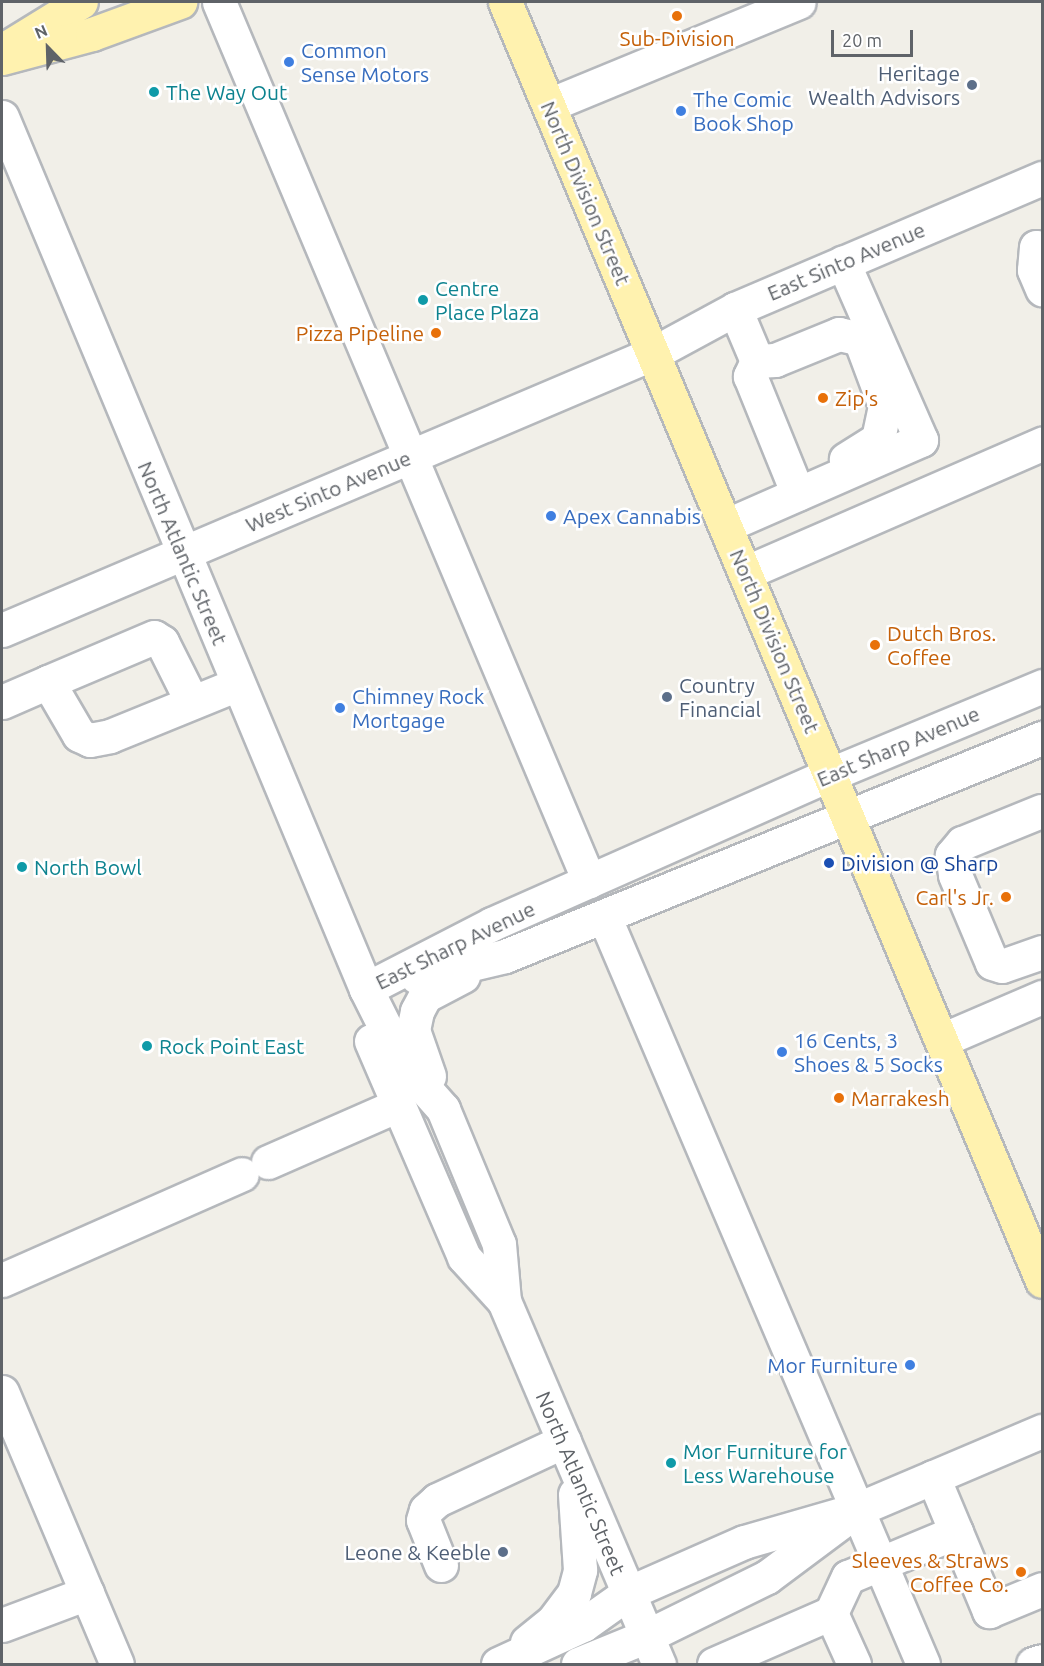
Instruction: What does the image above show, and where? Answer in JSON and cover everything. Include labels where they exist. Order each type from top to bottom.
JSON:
[{"type":"main road","points":[[2,51],[81,2]]},
{"type":"main road","points":[[2,58],[92,34],[180,2]]},
{"type":"main road","name":"North Division Street","points":[[505,2],[1041,1273]]},
{"type":"street","points":[[219,2],[589,881]]},
{"type":"street","points":[[549,105],[799,2]]},
{"type":"street","name":"North Atlantic Street","points":[[2,117],[182,553],[366,989],[404,1065],[442,1109],[499,1244],[504,1302],[653,1651]]},
{"type":"street","name":"East Sinto Avenue","points":[[654,353],[735,309],[1042,178]]},
{"type":"street","points":[[1042,249],[1036,247],[1034,270],[1042,290]]},
{"type":"street","points":[[727,525],[921,440],[843,262]]},
{"type":"street","points":[[735,309],[757,361],[750,376],[798,494]]},
{"type":"street","points":[[757,361],[775,360],[839,334],[849,335],[860,339],[881,389],[885,406],[878,440],[831,467],[798,494]]},
{"type":"street","name":"West Sinto Avenue","points":[[2,630],[654,353]]},
{"type":"street","points":[[747,572],[1042,444]]},
{"type":"street","points":[[2,702],[154,637],[162,642],[192,702]]},
{"type":"street","points":[[48,682],[79,735],[90,740],[110,736],[238,684]]},
{"type":"street","name":"East Sharp Avenue","points":[[366,989],[492,924],[831,774],[1042,686]]},
{"type":"street","name":"East Sharp Avenue","points":[[366,989],[505,956],[1042,738]]},
{"type":"street","points":[[1041,811],[962,843],[952,855],[955,876],[992,963],[1002,966],[1042,952]]},
{"type":"street","points":[[604,916],[923,1665]]},
{"type":"street","points":[[442,1109],[418,1051],[413,1030],[417,1011],[425,996],[505,956]]},
{"type":"street","name":"North Atlantic Street","points":[[366,989],[371,1042],[464,1257],[504,1302]]},
{"type":"street","points":[[942,1040],[1042,997]]},
{"type":"street","points":[[2,1280],[398,1105]]},
{"type":"street","points":[[2,1392],[117,1665]]},
{"type":"street","points":[[500,1664],[584,1625],[628,1593],[744,1542],[858,1509],[1042,1431]]},
{"type":"street","points":[[441,1565],[423,1520],[426,1510],[447,1495],[568,1452],[580,1570],[574,1593],[553,1621],[500,1664]]},
{"type":"street","points":[[933,1477],[989,1611],[1042,1589]]},
{"type":"street","points":[[578,1665],[653,1651],[767,1577],[858,1509]]},
{"type":"street","points":[[714,1665],[831,1613],[848,1577],[956,1532]]},
{"type":"street","points":[[2,1624],[87,1593]]},
{"type":"street","points":[[831,1613],[854,1665]]},
{"type":"street","points":[[1033,1665],[1042,1661]]},
{"type":"place","name":"Sub-Division","points":[[677,16]]},
{"type":"place","name":"Common Sense Motors","points":[[289,62]]},
{"type":"place","name":"Heritage Wealth Advisors","points":[[972,85]]},
{"type":"place","name":"The Way Out","points":[[154,92]]},
{"type":"place","name":"The Comic Book Shop","points":[[681,111]]},
{"type":"place","name":"Centre Place Plaza","points":[[423,300]]},
{"type":"place","name":"Pizza Pipeline","points":[[436,333]]},
{"type":"place","name":"Zip's","points":[[823,398]]},
{"type":"place","name":"Apex Cannabis","points":[[551,516]]},
{"type":"place","name":"Dutch Bros. Coffee","points":[[875,645]]},
{"type":"place","name":"Country Financial","points":[[667,697]]},
{"type":"place","name":"Chimney Rock Mortgage","points":[[340,708]]},
{"type":"place","name":"Division @ Sharp","points":[[829,863]]},
{"type":"place","name":"North Bowl","points":[[22,867]]},
{"type":"place","name":"Carl's Jr.","points":[[1006,897]]},
{"type":"place","name":"Rock Point East","points":[[147,1046]]},
{"type":"place","name":"16 Cents, 3 Shoes & 5 Socks","points":[[782,1052]]},
{"type":"place","name":"Marrakesh","points":[[839,1098]]},
{"type":"place","name":"Mor Furniture","points":[[910,1365]]},
{"type":"place","name":"Mor Furniture for Less Warehouse","points":[[671,1463]]},
{"type":"place","name":"Leone & Keeble","points":[[503,1552]]},
{"type":"place","name":"Sleeves & Straws Coffee Co.","points":[[1021,1572]]}]
